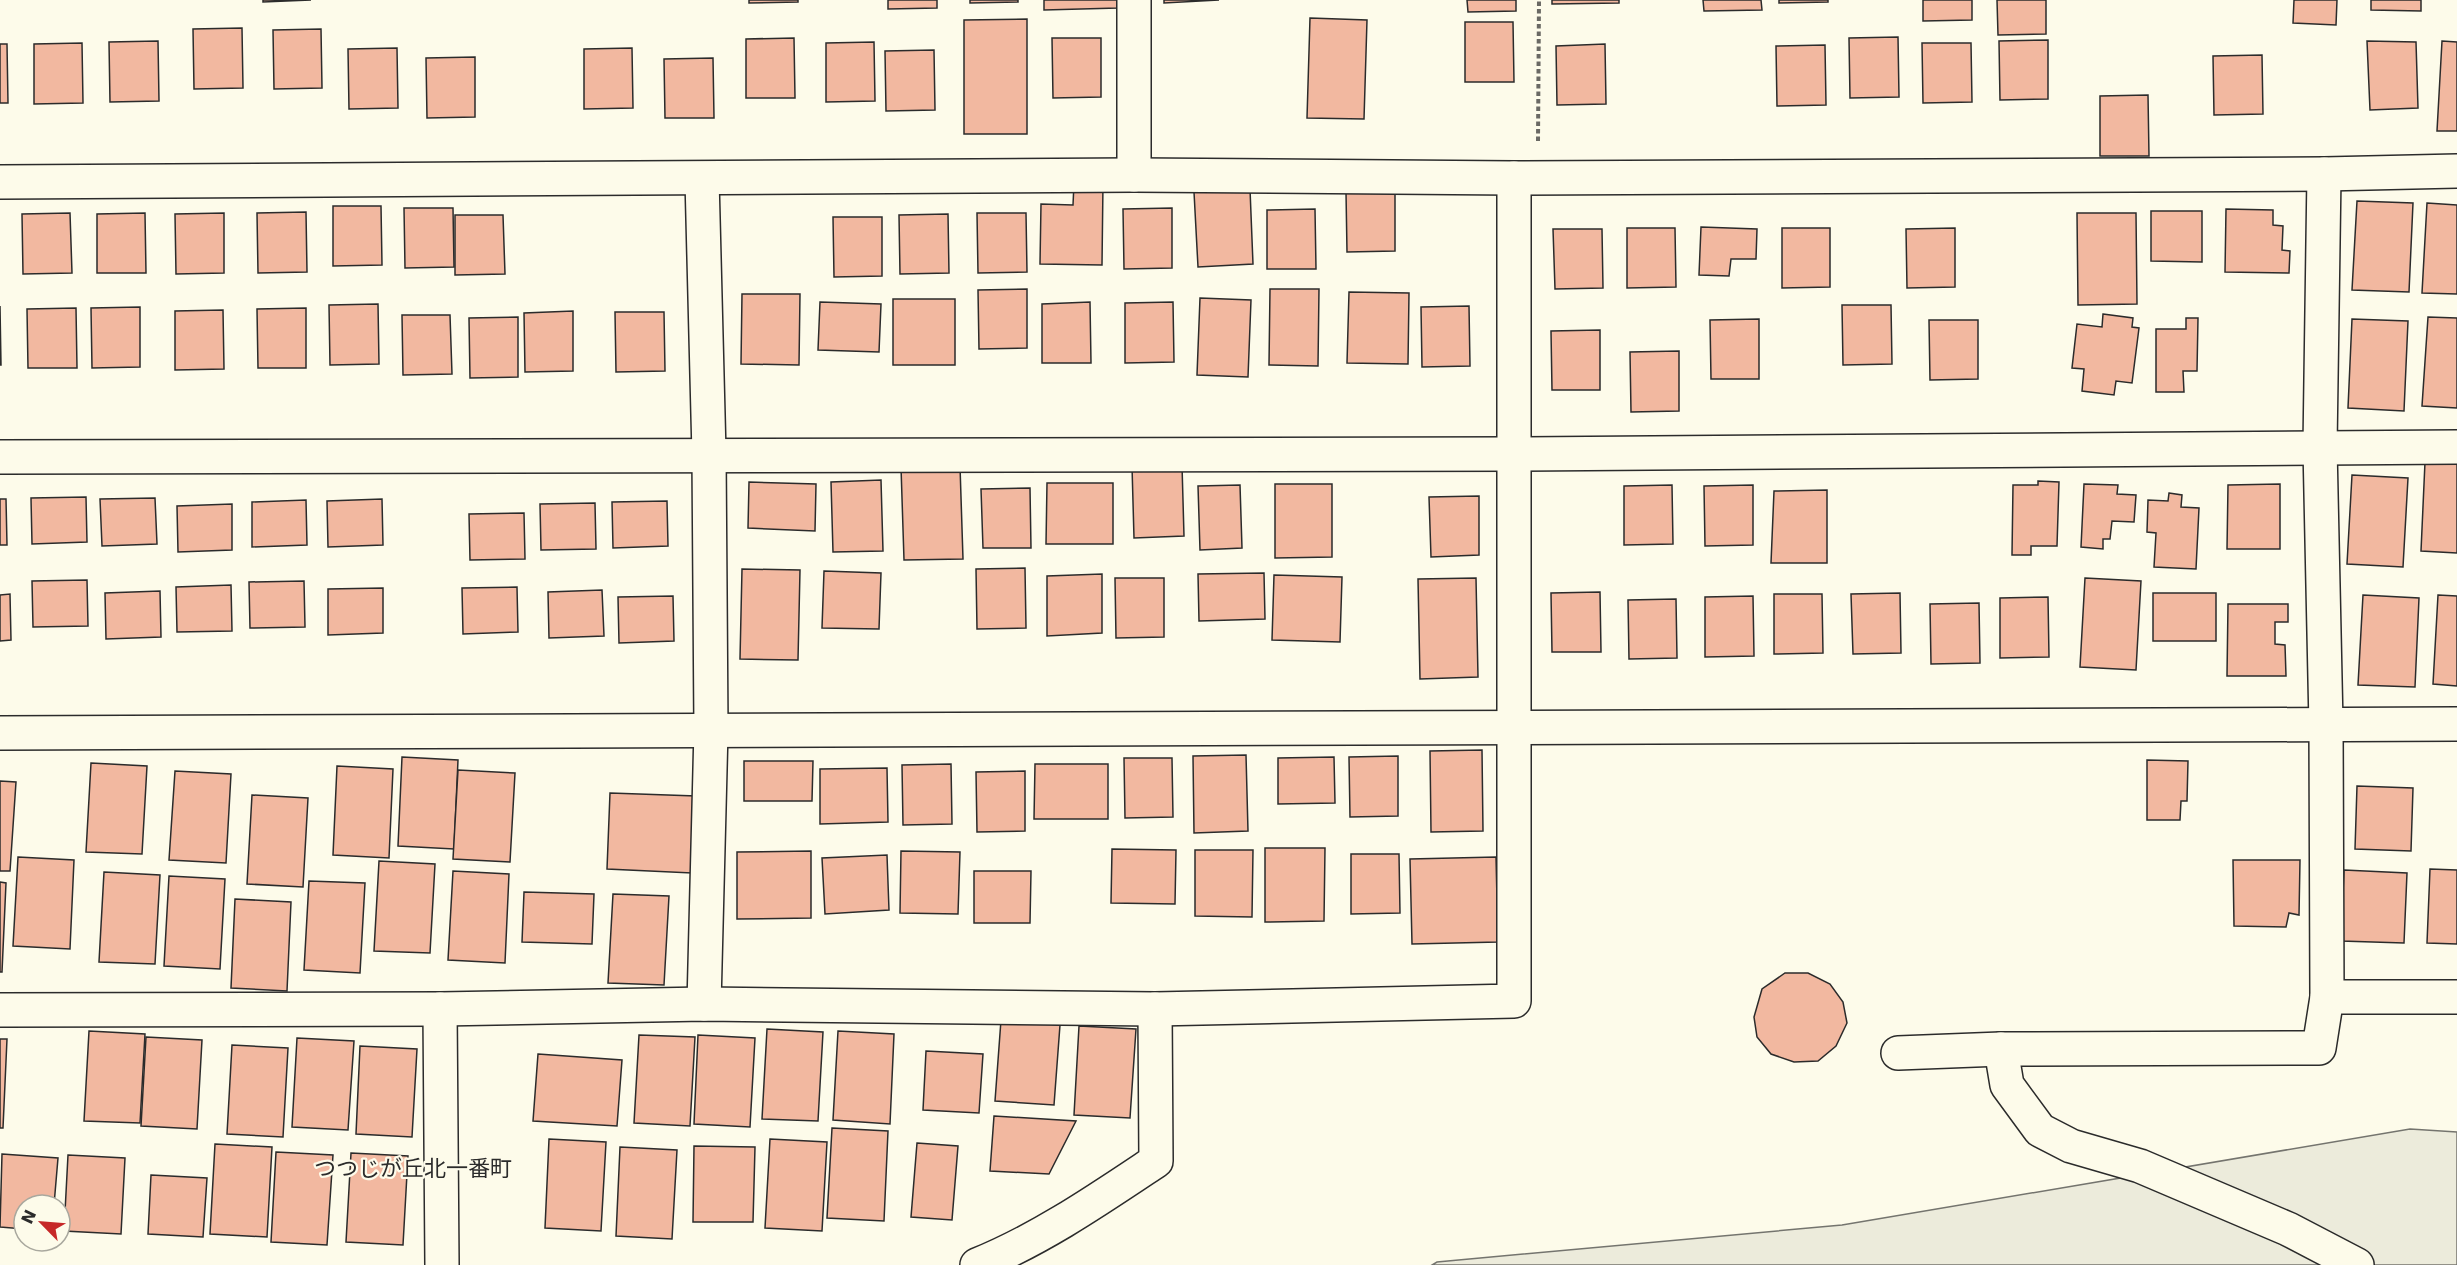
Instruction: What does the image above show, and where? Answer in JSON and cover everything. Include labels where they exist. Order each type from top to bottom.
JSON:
[{"type":"street","points":[[1134,0],[1134,175]]},
{"type":"street","points":[[0,182],[1134,175],[1526,178],[2324,174],[2457,171]]},
{"type":"street","points":[[1898,1053],[2001,1049],[2319,1048],[2327,998],[2326,724],[2320,447],[2324,174]]},
{"type":"street","points":[[0,1010],[440,1009],[704,1004],[1155,1009],[1514,1001],[1515,454],[1526,178]]},
{"type":"street","points":[[702,179],[709,454],[711,730],[704,1004]]},
{"type":"street","points":[[0,457],[1515,454],[2457,447]]},
{"type":"street","points":[[0,733],[2457,724]]},
{"type":"street","points":[[2327,998],[2457,997]]},
{"type":"street","points":[[440,1009],[442,1265]]},
{"type":"street","points":[[977,1265],[1087,1207],[1156,1161],[1155,1009]]},
{"type":"street","points":[[2001,1049],[2007,1084],[2040,1130],[2071,1146],[2140,1166],[2288,1229],[2356,1265]]},
{"type":"path","points":[[1526,178],[1539,0]]},
{"type":"shaded area","points":[[2410,1129],[2457,1132],[2457,1265],[1432,1265],[1437,1262],[1842,1225]]},
{"type":"building","points":[[263,0],[311,0],[263,2]]},
{"type":"building","points":[[749,0],[798,0],[798,2],[749,3]]},
{"type":"building","points":[[888,0],[937,0],[937,8],[888,9]]},
{"type":"building","points":[[970,0],[1018,0],[1018,2],[970,3]]},
{"type":"building","points":[[1044,0],[1118,0],[1118,8],[1044,10]]},
{"type":"building","points":[[1164,0],[1219,0],[1164,3]]},
{"type":"building","points":[[1467,0],[1516,0],[1516,11],[1468,12]]},
{"type":"building","points":[[1552,0],[1619,0],[1619,3],[1552,4]]},
{"type":"building","points":[[1703,0],[1761,0],[1762,10],[1704,11]]},
{"type":"building","points":[[1779,0],[1828,0],[1828,2],[1779,3]]},
{"type":"building","points":[[1923,0],[1972,0],[1972,20],[1923,21]]},
{"type":"building","points":[[1997,0],[2046,0],[2046,34],[1998,35]]},
{"type":"building","points":[[2294,0],[2337,0],[2336,25],[2293,23]]},
{"type":"building","points":[[2371,0],[2421,0],[2421,11],[2371,10]]},
{"type":"building","points":[[1310,18],[1367,20],[1364,119],[1307,118]]},
{"type":"building","points":[[1027,19],[1027,134],[964,134],[964,20]]},
{"type":"building","points":[[1465,22],[1513,22],[1514,82],[1465,82]]},
{"type":"building","points":[[242,28],[243,88],[194,89],[193,29]]},
{"type":"building","points":[[321,29],[322,88],[274,89],[273,30]]},
{"type":"building","points":[[1898,37],[1899,97],[1850,98],[1849,38]]},
{"type":"building","points":[[794,38],[795,98],[746,98],[746,39]]},
{"type":"building","points":[[1052,38],[1101,38],[1101,97],[1053,98]]},
{"type":"building","points":[[2048,40],[2048,99],[2000,100],[1999,41]]},
{"type":"building","points":[[158,41],[159,101],[110,102],[109,42]]},
{"type":"building","points":[[2367,41],[2416,42],[2418,108],[2370,110]]},
{"type":"building","points":[[2442,41],[2457,42],[2457,131],[2437,131]]},
{"type":"building","points":[[874,42],[875,101],[826,102],[826,43]]},
{"type":"building","points":[[82,43],[83,103],[34,104],[34,44]]},
{"type":"building","points":[[1922,43],[1971,43],[1972,102],[1923,103]]},
{"type":"building","points":[[0,44],[7,44],[8,103],[0,103]]},
{"type":"building","points":[[1605,44],[1606,104],[1557,105],[1556,46]]},
{"type":"building","points":[[1825,45],[1826,105],[1777,106],[1776,46]]},
{"type":"building","points":[[397,48],[398,108],[349,109],[348,49]]},
{"type":"building","points":[[632,48],[633,108],[584,109],[584,49]]},
{"type":"building","points":[[934,50],[935,110],[886,111],[885,51]]},
{"type":"building","points":[[2262,55],[2263,114],[2214,115],[2213,56]]},
{"type":"building","points":[[475,57],[475,117],[427,118],[426,58]]},
{"type":"building","points":[[713,58],[714,118],[665,118],[664,59]]},
{"type":"building","points":[[2148,95],[2149,156],[2100,156],[2100,96]]},
{"type":"building","points":[[1074,183],[1103,183],[1102,265],[1040,264],[1041,204],[1073,205]]},
{"type":"building","points":[[1250,189],[1253,264],[1198,267],[1194,192]]},
{"type":"building","points":[[1395,191],[1395,251],[1347,252],[1346,192]]},
{"type":"building","points":[[2357,201],[2413,203],[2409,292],[2352,290]]},
{"type":"building","points":[[2427,203],[2457,205],[2457,294],[2422,293]]},
{"type":"building","points":[[333,206],[381,206],[382,265],[333,266]]},
{"type":"building","points":[[404,208],[453,208],[454,267],[405,268]]},
{"type":"building","points":[[1172,208],[1172,268],[1124,269],[1123,209]]},
{"type":"building","points":[[1315,209],[1316,269],[1267,269],[1267,210]]},
{"type":"building","points":[[2226,209],[2273,210],[2273,225],[2283,226],[2282,250],[2290,251],[2289,273],[2225,272]]},
{"type":"building","points":[[2151,211],[2202,211],[2202,262],[2151,261]]},
{"type":"building","points":[[306,212],[307,272],[258,273],[257,213]]},
{"type":"building","points":[[70,213],[72,273],[23,274],[22,214]]},
{"type":"building","points":[[145,213],[146,273],[97,273],[97,214]]},
{"type":"building","points":[[224,213],[224,273],[176,274],[175,214]]},
{"type":"building","points":[[977,213],[1026,213],[1027,272],[978,273]]},
{"type":"building","points":[[2077,213],[2136,213],[2137,304],[2078,305]]},
{"type":"building","points":[[948,214],[949,273],[900,274],[899,215]]},
{"type":"building","points":[[455,215],[503,215],[505,274],[455,275]]},
{"type":"building","points":[[833,217],[882,217],[882,276],[834,277]]},
{"type":"building","points":[[1701,227],[1757,229],[1756,259],[1731,259],[1729,276],[1699,275]]},
{"type":"building","points":[[1627,228],[1675,228],[1676,287],[1627,288]]},
{"type":"building","points":[[1782,228],[1830,228],[1830,287],[1782,288]]},
{"type":"building","points":[[1955,228],[1955,287],[1907,288],[1906,229]]},
{"type":"building","points":[[1553,229],[1602,229],[1603,288],[1555,289]]},
{"type":"building","points":[[1027,289],[1027,348],[979,349],[978,290]]},
{"type":"building","points":[[1270,289],[1319,289],[1318,366],[1269,365]]},
{"type":"building","points":[[1349,292],[1409,293],[1408,364],[1347,363]]},
{"type":"building","points":[[742,294],[800,294],[799,365],[741,364]]},
{"type":"building","points":[[1200,298],[1251,300],[1248,377],[1197,375]]},
{"type":"building","points":[[893,299],[955,299],[955,365],[893,365]]},
{"type":"building","points":[[820,302],[881,304],[879,352],[818,350]]},
{"type":"building","points":[[1090,302],[1091,363],[1042,363],[1042,304]]},
{"type":"building","points":[[1173,302],[1174,362],[1125,363],[1125,303]]},
{"type":"building","points":[[378,304],[379,364],[330,365],[329,305]]},
{"type":"building","points":[[1842,305],[1891,305],[1892,364],[1843,365]]},
{"type":"building","points":[[0,306],[1,365],[0,365]]},
{"type":"building","points":[[1469,306],[1470,366],[1422,367],[1421,307]]},
{"type":"building","points":[[140,307],[140,367],[92,368],[91,308]]},
{"type":"building","points":[[76,308],[77,368],[28,368],[27,309]]},
{"type":"building","points":[[306,308],[306,368],[258,368],[257,309]]},
{"type":"building","points":[[223,310],[224,369],[175,370],[175,311]]},
{"type":"building","points":[[573,311],[573,371],[525,372],[524,313]]},
{"type":"building","points":[[615,312],[664,312],[665,371],[616,372]]},
{"type":"building","points":[[2103,314],[2133,318],[2132,327],[2139,328],[2132,383],[2116,381],[2114,395],[2082,391],[2084,369],[2072,368],[2077,324],[2102,327]]},
{"type":"building","points":[[402,315],[450,315],[452,374],[403,375]]},
{"type":"building","points":[[518,317],[518,377],[470,378],[469,318]]},
{"type":"building","points":[[2428,317],[2457,318],[2457,408],[2422,406]]},
{"type":"building","points":[[2186,318],[2198,318],[2197,371],[2183,371],[2184,392],[2156,392],[2156,329],[2186,329]]},
{"type":"building","points":[[1759,319],[1759,379],[1711,379],[1710,320]]},
{"type":"building","points":[[2352,319],[2408,321],[2404,411],[2348,408]]},
{"type":"building","points":[[1929,320],[1978,320],[1978,379],[1930,380]]},
{"type":"building","points":[[1600,330],[1600,390],[1552,390],[1551,331]]},
{"type":"building","points":[[1679,351],[1679,411],[1631,412],[1630,352]]},
{"type":"building","points":[[2425,462],[2457,464],[2457,553],[2421,551]]},
{"type":"building","points":[[1182,465],[1184,536],[1134,538],[1132,466]]},
{"type":"building","points":[[960,466],[963,559],[904,560],[901,467]]},
{"type":"building","points":[[2352,475],[2408,478],[2403,567],[2347,564]]},
{"type":"building","points":[[881,480],[883,551],[833,552],[831,482]]},
{"type":"building","points":[[2038,481],[2059,482],[2057,546],[2031,546],[2031,555],[2012,555],[2013,485],[2038,485]]},
{"type":"building","points":[[749,482],[816,484],[815,531],[748,528]]},
{"type":"building","points":[[1047,483],[1113,483],[1113,544],[1046,544]]},
{"type":"building","points":[[1275,484],[1332,484],[1332,557],[1275,558]]},
{"type":"building","points":[[2084,484],[2118,485],[2117,494],[2136,495],[2134,522],[2112,521],[2110,539],[2103,539],[2103,549],[2081,547]]},
{"type":"building","points":[[2280,484],[2280,549],[2227,549],[2228,485]]},
{"type":"building","points":[[1240,485],[1242,548],[1200,550],[1198,486]]},
{"type":"building","points":[[1672,485],[1673,544],[1624,545],[1624,486]]},
{"type":"building","points":[[1753,485],[1753,545],[1705,546],[1704,486]]},
{"type":"building","points":[[1030,488],[1031,548],[983,548],[981,489]]},
{"type":"building","points":[[1827,490],[1827,563],[1771,563],[1774,491]]},
{"type":"building","points":[[2169,493],[2182,495],[2181,507],[2199,508],[2196,569],[2154,567],[2156,533],[2147,532],[2148,500],[2168,501]]},
{"type":"building","points":[[1479,496],[1479,555],[1431,557],[1429,497]]},
{"type":"building","points":[[86,497],[87,542],[32,544],[31,498]]},
{"type":"building","points":[[155,498],[157,544],[102,546],[100,499]]},
{"type":"building","points":[[0,499],[6,499],[7,545],[0,545]]},
{"type":"building","points":[[382,499],[383,545],[328,547],[327,501]]},
{"type":"building","points":[[306,500],[307,545],[252,547],[252,502]]},
{"type":"building","points":[[667,501],[668,546],[613,548],[612,502]]},
{"type":"building","points":[[595,503],[596,549],[541,550],[540,504]]},
{"type":"building","points":[[232,504],[232,550],[178,552],[177,506]]},
{"type":"building","points":[[524,513],[525,559],[470,560],[469,514]]},
{"type":"building","points":[[1025,568],[1026,628],[977,629],[976,569]]},
{"type":"building","points":[[742,569],[800,570],[798,660],[740,659]]},
{"type":"building","points":[[824,571],[881,573],[879,629],[822,628]]},
{"type":"building","points":[[1264,573],[1265,619],[1199,621],[1198,574]]},
{"type":"building","points":[[1102,574],[1102,633],[1047,636],[1047,576]]},
{"type":"building","points":[[1274,575],[1342,577],[1340,642],[1272,640]]},
{"type":"building","points":[[1115,578],[1164,578],[1164,637],[1116,638]]},
{"type":"building","points":[[1476,578],[1478,677],[1420,679],[1418,579]]},
{"type":"building","points":[[2085,578],[2141,581],[2136,670],[2080,667]]},
{"type":"building","points":[[87,580],[88,626],[33,627],[32,581]]},
{"type":"building","points":[[304,581],[305,627],[250,628],[249,582]]},
{"type":"building","points":[[231,585],[232,631],[177,632],[176,587]]},
{"type":"building","points":[[517,587],[518,632],[463,634],[462,588]]},
{"type":"building","points":[[383,588],[383,633],[328,635],[328,589]]},
{"type":"building","points":[[602,590],[604,636],[549,638],[548,592]]},
{"type":"building","points":[[160,591],[161,637],[106,639],[105,593]]},
{"type":"building","points":[[1600,592],[1601,652],[1552,652],[1551,593]]},
{"type":"building","points":[[1900,593],[1901,653],[1853,654],[1851,594]]},
{"type":"building","points":[[2153,593],[2216,593],[2216,641],[2153,641]]},
{"type":"building","points":[[10,594],[11,640],[0,641],[0,595]]},
{"type":"building","points":[[1774,594],[1822,594],[1823,653],[1774,654]]},
{"type":"building","points":[[2363,595],[2419,598],[2415,687],[2358,685]]},
{"type":"building","points":[[2438,595],[2457,596],[2457,686],[2433,684]]},
{"type":"building","points":[[673,596],[674,641],[619,643],[618,597]]},
{"type":"building","points":[[1753,596],[1754,656],[1705,657],[1705,597]]},
{"type":"building","points":[[2048,597],[2049,657],[2000,658],[2000,598]]},
{"type":"building","points":[[1676,599],[1677,658],[1629,659],[1628,600]]},
{"type":"building","points":[[1979,603],[1980,663],[1931,664],[1930,604]]},
{"type":"building","points":[[2228,604],[2288,604],[2288,622],[2275,622],[2275,644],[2285,645],[2286,676],[2227,676]]},
{"type":"building","points":[[1482,750],[1483,831],[1431,832],[1430,751]]},
{"type":"building","points":[[1246,755],[1248,831],[1194,833],[1193,756]]},
{"type":"building","points":[[1398,756],[1398,816],[1350,817],[1349,757]]},
{"type":"building","points":[[402,757],[458,760],[454,849],[398,846]]},
{"type":"building","points":[[1334,757],[1335,803],[1278,804],[1278,758]]},
{"type":"building","points":[[1124,758],[1172,758],[1173,817],[1125,818]]},
{"type":"building","points":[[2147,760],[2188,761],[2187,801],[2181,801],[2180,820],[2147,820]]},
{"type":"building","points":[[744,761],[813,761],[812,801],[744,801]]},
{"type":"building","points":[[91,763],[147,766],[142,854],[86,852]]},
{"type":"building","points":[[951,764],[952,824],[903,825],[902,765]]},
{"type":"building","points":[[1035,764],[1108,764],[1108,819],[1034,819]]},
{"type":"building","points":[[337,766],[393,769],[389,858],[333,855]]},
{"type":"building","points":[[887,768],[888,822],[820,824],[820,769]]},
{"type":"building","points":[[458,770],[515,773],[510,862],[453,859]]},
{"type":"building","points":[[175,771],[231,774],[226,863],[169,860]]},
{"type":"building","points":[[1025,771],[1025,831],[977,832],[976,772]]},
{"type":"building","points":[[0,781],[16,782],[10,871],[0,871]]},
{"type":"building","points":[[2357,786],[2413,788],[2411,851],[2355,849]]},
{"type":"building","points":[[610,793],[696,796],[692,873],[607,869]]},
{"type":"building","points":[[252,795],[308,798],[303,887],[247,884]]},
{"type":"building","points":[[1265,848],[1325,848],[1324,921],[1265,922]]},
{"type":"building","points":[[1112,849],[1176,850],[1175,904],[1111,903]]},
{"type":"building","points":[[1195,850],[1253,850],[1252,917],[1195,916]]},
{"type":"building","points":[[811,851],[811,918],[737,919],[737,852]]},
{"type":"building","points":[[901,851],[960,852],[958,914],[900,913]]},
{"type":"building","points":[[1351,854],[1399,854],[1400,913],[1351,914]]},
{"type":"building","points":[[887,855],[889,910],[825,914],[822,858]]},
{"type":"building","points":[[18,857],[74,860],[70,949],[13,946]]},
{"type":"building","points":[[1496,857],[1498,942],[1412,944],[1410,859]]},
{"type":"building","points":[[2233,860],[2300,860],[2299,915],[2289,913],[2286,927],[2234,926]]},
{"type":"building","points":[[379,861],[435,864],[430,953],[374,951]]},
{"type":"building","points":[[2430,869],[2457,870],[2457,944],[2427,943]]},
{"type":"building","points":[[2344,870],[2407,873],[2404,943],[2341,941]]},
{"type":"building","points":[[453,871],[509,874],[505,963],[448,960]]},
{"type":"building","points":[[974,871],[1031,871],[1030,923],[974,923]]},
{"type":"building","points":[[104,872],[160,875],[155,964],[99,962]]},
{"type":"building","points":[[169,876],[225,879],[220,969],[164,966]]},
{"type":"building","points":[[309,881],[365,883],[360,973],[304,970]]},
{"type":"building","points":[[0,882],[6,883],[2,972],[0,972]]},
{"type":"building","points":[[524,892],[594,894],[592,944],[522,942]]},
{"type":"building","points":[[613,894],[669,896],[664,985],[608,983]]},
{"type":"building","points":[[235,899],[291,902],[287,991],[231,988]]},
{"type":"building","points":[[1785,973],[1808,973],[1830,984],[1843,1002],[1847,1023],[1836,1046],[1818,1061],[1794,1062],[1771,1054],[1757,1037],[1754,1017],[1762,989]]},
{"type":"building","points":[[1001,1020],[1060,1025],[1054,1105],[995,1101]]},
{"type":"building","points":[[1079,1026],[1136,1029],[1130,1118],[1074,1115]]},
{"type":"building","points":[[767,1029],[823,1032],[818,1121],[762,1119]]},
{"type":"building","points":[[89,1031],[145,1034],[140,1123],[84,1121]]},
{"type":"building","points":[[838,1031],[894,1034],[890,1124],[833,1120]]},
{"type":"building","points":[[639,1035],[695,1037],[690,1126],[634,1123]]},
{"type":"building","points":[[698,1035],[755,1038],[750,1127],[694,1124]]},
{"type":"building","points":[[146,1037],[202,1040],[197,1129],[141,1126]]},
{"type":"building","points":[[297,1038],[354,1041],[348,1130],[292,1127]]},
{"type":"building","points":[[0,1039],[7,1039],[3,1128],[0,1128]]},
{"type":"building","points":[[232,1045],[288,1048],[283,1137],[227,1134]]},
{"type":"building","points":[[360,1046],[417,1049],[412,1137],[356,1134]]},
{"type":"building","points":[[926,1051],[983,1054],[979,1113],[923,1110]]},
{"type":"building","points":[[538,1054],[622,1060],[617,1126],[533,1121]]},
{"type":"building","points":[[994,1116],[1076,1121],[1049,1174],[990,1171]]},
{"type":"building","points":[[832,1128],[888,1131],[884,1221],[827,1218]]},
{"type":"building","points":[[549,1139],[606,1142],[601,1231],[545,1228]]},
{"type":"building","points":[[770,1139],[827,1142],[822,1231],[765,1228]]},
{"type":"building","points":[[917,1143],[958,1146],[952,1220],[911,1217]]},
{"type":"building","points":[[215,1144],[272,1147],[267,1237],[210,1234]]},
{"type":"building","points":[[694,1146],[755,1147],[753,1222],[693,1222]]},
{"type":"building","points":[[620,1147],[677,1150],[672,1239],[616,1236]]},
{"type":"building","points":[[276,1152],[333,1155],[327,1245],[271,1242]]},
{"type":"building","points":[[351,1153],[408,1156],[403,1245],[346,1242]]},
{"type":"building","points":[[2,1154],[58,1158],[55,1193],[12,1193],[12,1228],[0,1227]]},
{"type":"building","points":[[68,1155],[125,1158],[121,1234],[72,1231],[72,1193],[66,1193]]},
{"type":"building","points":[[151,1175],[207,1178],[203,1237],[148,1234]]},
{"type":"district","name":"つつじが丘北一番町","points":[[413,1168]]}]
